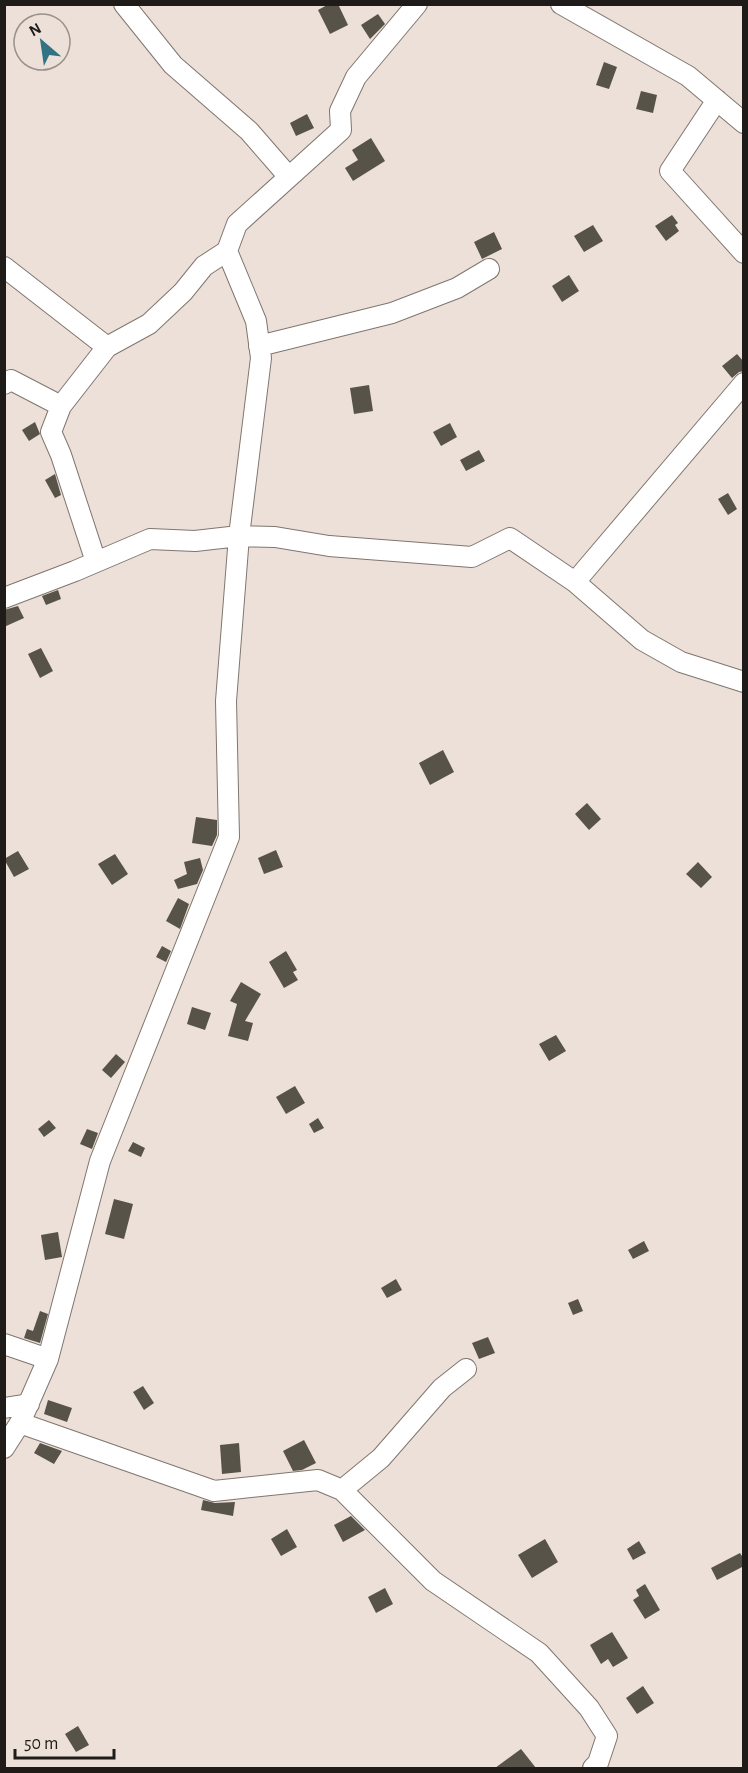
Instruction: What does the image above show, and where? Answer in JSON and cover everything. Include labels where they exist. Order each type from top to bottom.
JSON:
[{"type":"street","points":[[123,4],[172,65],[249,131],[290,177]]},
{"type":"street","points":[[96,562],[61,455],[51,432],[61,406],[107,347],[149,324],[183,292],[204,266],[227,251],[237,224],[341,130],[340,111],[356,77],[417,4]]},
{"type":"street","points":[[561,4],[688,76],[744,123]]},
{"type":"street","points":[[717,100],[670,171],[744,253]]},
{"type":"street","points":[[4,1448],[20,1423],[48,1359],[100,1161],[229,837],[226,701],[239,536],[261,358],[256,321],[227,251]]},
{"type":"street","points":[[4,267],[107,347]]},
{"type":"street","points":[[260,346],[392,313],[457,288],[489,269]]},
{"type":"street","points":[[7,377],[61,406]]},
{"type":"street","points":[[575,582],[744,383]]},
{"type":"street","points":[[4,598],[150,539],[195,542],[239,536],[275,537],[329,546],[472,557],[510,538],[575,582],[642,640],[681,662],[744,682]]},
{"type":"street","points":[[4,1344],[48,1359]]},
{"type":"street","points":[[342,1490],[381,1458],[442,1388],[466,1369]]},
{"type":"street","points":[[4,1408],[29,1404]]},
{"type":"street","points":[[20,1423],[214,1491],[318,1480],[342,1490],[433,1581],[539,1653],[589,1708],[607,1736],[598,1763],[593,1768]]},
{"type":"building","points":[[329,4],[338,4],[348,25],[330,34],[318,10]]},
{"type":"building","points":[[378,14],[385,24],[370,39],[361,25]]},
{"type":"building","points":[[604,62],[617,67],[609,89],[596,85]]},
{"type":"building","points":[[641,91],[657,95],[653,113],[636,109]]},
{"type":"building","points":[[307,114],[314,128],[296,136],[290,123]]},
{"type":"building","points":[[371,138],[385,161],[353,181],[345,168],[358,160],[352,150]]},
{"type":"building","points":[[672,215],[678,223],[675,225],[679,231],[666,241],[655,226]]},
{"type":"building","points":[[593,225],[603,241],[584,252],[574,236]]},
{"type":"building","points":[[494,232],[502,249],[482,259],[474,242]]},
{"type":"building","points":[[569,275],[579,291],[562,302],[552,286]]},
{"type":"building","points":[[737,354],[744,362],[744,371],[732,378],[722,366]]},
{"type":"building","points":[[369,385],[373,411],[354,414],[350,388]]},
{"type":"building","points":[[35,422],[40,434],[29,441],[22,430]]},
{"type":"building","points":[[450,423],[457,437],[441,446],[433,432]]},
{"type":"building","points":[[479,450],[485,461],[466,471],[460,460]]},
{"type":"building","points":[[55,474],[61,495],[55,498],[45,480]]},
{"type":"building","points":[[728,493],[737,509],[728,515],[718,499]]},
{"type":"building","points":[[58,590],[61,599],[46,605],[42,596]]},
{"type":"building","points":[[18,606],[24,618],[4,627],[4,610]]},
{"type":"building","points":[[41,648],[53,671],[40,678],[28,654]]},
{"type":"building","points":[[443,750],[454,772],[430,785],[419,763]]},
{"type":"building","points":[[587,803],[601,819],[589,830],[575,814]]},
{"type":"building","points":[[196,817],[217,820],[217,835],[212,846],[192,843]]},
{"type":"building","points":[[276,850],[283,867],[264,874],[258,858]]},
{"type":"building","points":[[18,851],[29,869],[14,877],[4,859]]},
{"type":"building","points":[[115,854],[128,874],[112,885],[98,864]]},
{"type":"building","points":[[200,858],[203,870],[197,884],[178,889],[174,880],[187,874],[184,862]]},
{"type":"building","points":[[698,862],[712,877],[701,888],[686,874]]},
{"type":"building","points":[[178,898],[189,904],[180,929],[166,921]]},
{"type":"building","points":[[162,946],[171,951],[166,962],[156,957]]},
{"type":"building","points":[[286,951],[297,970],[293,972],[298,980],[284,988],[269,962]]},
{"type":"building","points":[[241,982],[261,994],[245,1021],[253,1023],[248,1041],[228,1036],[237,1004],[230,1001]]},
{"type":"building","points":[[192,1007],[211,1013],[205,1030],[187,1024]]},
{"type":"building","points":[[556,1035],[566,1051],[549,1061],[539,1044]]},
{"type":"building","points":[[116,1054],[125,1062],[111,1078],[102,1070]]},
{"type":"building","points":[[295,1086],[305,1103],[286,1114],[276,1097]]},
{"type":"building","points":[[318,1118],[324,1128],[314,1133],[309,1124]]},
{"type":"building","points":[[49,1120],[56,1128],[44,1137],[38,1129]]},
{"type":"building","points":[[87,1129],[98,1133],[92,1149],[80,1144]]},
{"type":"building","points":[[133,1142],[145,1148],[141,1157],[128,1151]]},
{"type":"building","points":[[114,1199],[133,1204],[124,1239],[105,1234]]},
{"type":"building","points":[[58,1232],[62,1257],[45,1260],[41,1235]]},
{"type":"building","points":[[644,1241],[649,1251],[633,1259],[628,1250]]},
{"type":"building","points":[[396,1279],[402,1290],[387,1298],[381,1288]]},
{"type":"building","points":[[578,1299],[583,1311],[573,1315],[568,1303]]},
{"type":"building","points":[[40,1311],[48,1314],[40,1343],[24,1338],[27,1329],[33,1331]]},
{"type":"building","points":[[488,1337],[495,1353],[479,1359],[472,1343]]},
{"type":"building","points":[[143,1386],[154,1403],[144,1410],[133,1392]]},
{"type":"building","points":[[48,1400],[72,1408],[67,1422],[44,1414]]},
{"type":"building","points":[[304,1440],[316,1463],[302,1470],[293,1471],[283,1451]]},
{"type":"building","points":[[40,1443],[62,1451],[54,1464],[34,1453]]},
{"type":"building","points":[[239,1443],[241,1472],[222,1474],[220,1445]]},
{"type":"building","points":[[203,1500],[215,1503],[235,1502],[233,1516],[201,1510]]},
{"type":"building","points":[[351,1516],[365,1530],[343,1542],[334,1525]]},
{"type":"building","points":[[287,1529],[297,1547],[281,1556],[271,1539]]},
{"type":"building","points":[[545,1539],[558,1562],[532,1578],[518,1555]]},
{"type":"building","points":[[639,1541],[646,1553],[633,1560],[627,1549]]},
{"type":"building","points":[[740,1553],[744,1559],[744,1566],[717,1580],[711,1568]]},
{"type":"building","points":[[645,1584],[660,1610],[645,1619],[633,1600],[639,1596],[636,1590]]},
{"type":"building","points":[[385,1588],[393,1604],[376,1613],[368,1597]]},
{"type":"building","points":[[612,1632],[628,1658],[613,1667],[608,1659],[601,1664],[590,1645]]},
{"type":"building","points":[[643,1686],[654,1703],[637,1714],[626,1698]]},
{"type":"building","points":[[78,1726],[89,1745],[76,1752],[65,1734]]},
{"type":"building","points":[[521,1749],[536,1768],[495,1768]]}]
